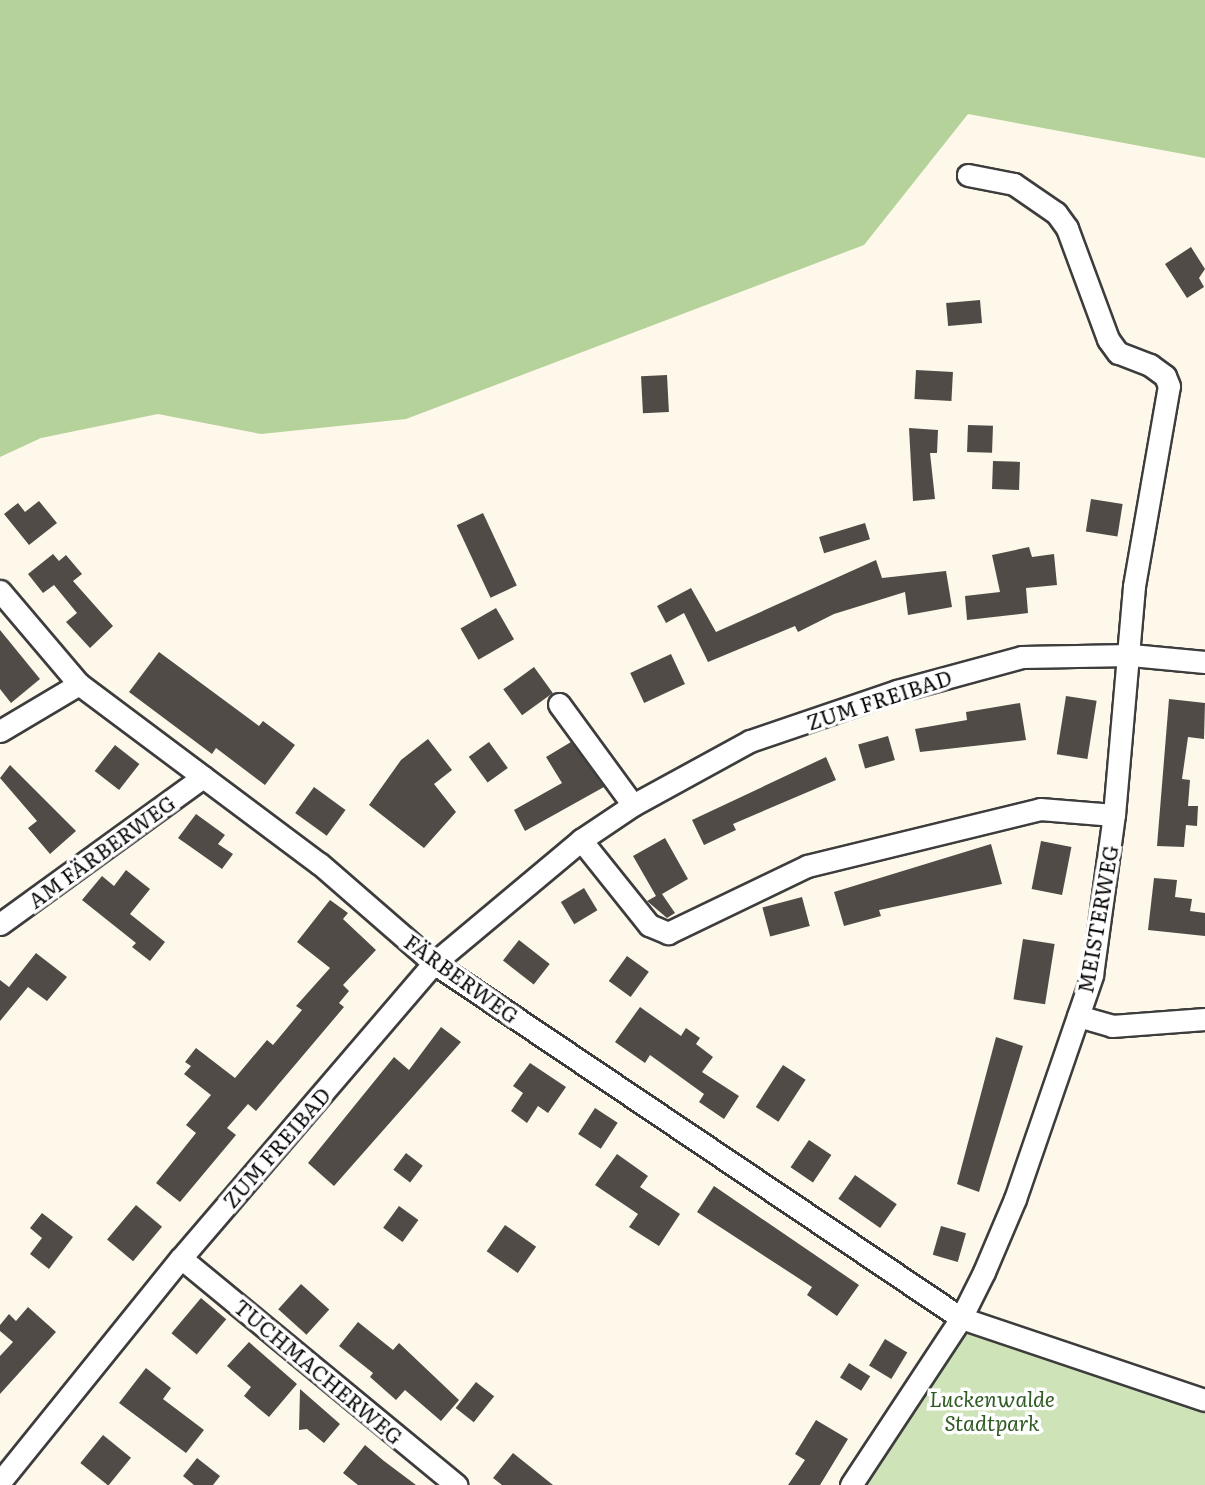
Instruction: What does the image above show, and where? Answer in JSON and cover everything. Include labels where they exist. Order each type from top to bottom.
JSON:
[{"type":"street","name":"MEISTERWEG","points":[[852,1485],[961,1318],[1015,1199],[1092,975],[1114,815],[1131,655],[1134,586],[1169,386],[1165,376],[1150,365],[1118,353],[1108,339],[1067,228],[1056,213],[1014,184],[968,175]]},
{"type":"street","name":"FÄRBERWEG","points":[[0,591],[79,684],[320,864],[434,963],[961,1318],[1205,1400]]},
{"type":"street","name":"ZUM FREIBAD","points":[[2,1483],[181,1258],[434,963],[581,840],[633,805],[750,741],[897,691],[1022,657],[1131,655],[1205,662]]},
{"type":"street","points":[[0,730],[79,684]]},
{"type":"street","points":[[559,704],[633,805]]},
{"type":"street","name":"AM FÄRBERWEG","points":[[0,924],[203,778]]},
{"type":"street","points":[[581,840],[649,925],[668,933],[807,866],[1040,809],[1114,815]]},
{"type":"street","points":[[1079,1016],[1112,1026],[1205,1019]]},
{"type":"street","name":"TUCHMACHERWEG","points":[[181,1258],[456,1485]]},
{"type":"green space","points":[[0,0],[1205,0],[1205,158],[968,114],[864,245],[406,419],[261,434],[158,414],[41,438],[0,457]]},
{"type":"green space","name":"Luckenwalde Stadtpark","points":[[961,1318],[1205,1407],[1205,1485],[851,1485]]},
{"type":"building","points":[[1191,247],[1205,269],[1199,278],[1204,287],[1187,298],[1165,264]]},
{"type":"building","points":[[980,300],[982,323],[948,326],[946,303]]},
{"type":"building","points":[[916,370],[953,372],[951,401],[914,399]]},
{"type":"building","points":[[667,375],[669,412],[643,413],[641,376]]},
{"type":"building","points":[[968,425],[993,426],[992,453],[967,452]]},
{"type":"building","points":[[909,428],[938,430],[937,453],[930,453],[935,499],[913,501]]},
{"type":"building","points":[[993,461],[1020,462],[1019,490],[992,489]]},
{"type":"building","points":[[1091,499],[1123,504],[1117,537],[1086,532]]},
{"type":"building","points":[[39,501],[57,523],[29,545],[4,514],[18,503],[25,512]]},
{"type":"building","points":[[483,513],[517,586],[491,598],[457,525]]},
{"type":"building","points":[[865,523],[870,539],[824,553],[819,537]]},
{"type":"building","points":[[1029,547],[1032,557],[1054,554],[1057,585],[1026,588],[1028,613],[967,620],[965,596],[1000,592],[992,555]]},
{"type":"building","points":[[53,554],[59,561],[66,555],[82,574],[73,581],[113,626],[90,648],[66,622],[77,613],[54,585],[43,593],[28,574]]},
{"type":"building","points":[[876,560],[882,578],[946,571],[952,607],[908,615],[905,592],[834,614],[798,632],[795,626],[708,662],[684,613],[666,623],[657,606],[691,588],[716,632]]},
{"type":"building","points":[[496,608],[514,639],[478,660],[460,628]]},
{"type":"building","points":[[0,630],[40,679],[11,703],[0,689]]},
{"type":"building","points":[[159,652],[259,726],[263,721],[295,745],[265,785],[216,748],[212,754],[129,692]]},
{"type":"building","points":[[671,654],[685,684],[644,703],[630,673]]},
{"type":"building","points":[[534,667],[553,693],[522,715],[503,689]]},
{"type":"building","points":[[1066,696],[1097,701],[1087,759],[1057,754]]},
{"type":"building","points":[[1169,699],[1205,703],[1204,739],[1188,737],[1182,779],[1190,780],[1188,806],[1198,806],[1197,826],[1186,825],[1184,847],[1157,846]]},
{"type":"building","points":[[1020,703],[1026,740],[920,752],[915,729],[967,720],[966,712]]},
{"type":"building","points":[[888,736],[895,760],[865,769],[858,745]]},
{"type":"building","points":[[428,739],[452,770],[434,784],[456,812],[424,848],[369,805],[401,760]]},
{"type":"building","points":[[489,742],[508,768],[488,783],[469,757]]},
{"type":"building","points":[[571,742],[604,787],[525,831],[514,810],[562,783],[546,757]]},
{"type":"building","points":[[115,745],[139,764],[119,790],[95,771]]},
{"type":"building","points":[[826,757],[836,780],[733,824],[736,830],[704,845],[692,820]]},
{"type":"building","points":[[10,765],[76,831],[50,854],[28,828],[37,821],[0,778]]},
{"type":"building","points":[[314,787],[346,810],[327,836],[295,813]]},
{"type":"building","points":[[196,814],[225,835],[218,844],[233,854],[222,869],[178,838]]},
{"type":"building","points":[[665,838],[688,879],[662,894],[675,913],[667,918],[647,901],[656,896],[633,856]]},
{"type":"building","points":[[1041,841],[1071,847],[1062,895],[1032,889]]},
{"type":"building","points":[[991,844],[1002,884],[879,910],[881,916],[844,926],[834,892]]},
{"type":"building","points":[[126,870],[150,889],[130,914],[165,942],[150,961],[132,947],[136,943],[82,900],[102,876],[114,886]]},
{"type":"building","points":[[1154,878],[1177,880],[1175,897],[1192,899],[1190,911],[1205,913],[1205,936],[1148,930]]},
{"type":"building","points":[[584,888],[597,910],[574,924],[561,902]]},
{"type":"building","points":[[802,897],[810,926],[770,937],[762,908]]},
{"type":"building","points":[[330,900],[348,913],[343,919],[376,950],[343,985],[349,991],[339,1003],[344,1007],[256,1111],[248,1104],[227,1128],[236,1135],[180,1202],[156,1183],[196,1133],[186,1125],[211,1095],[184,1074],[191,1066],[185,1062],[196,1048],[235,1078],[267,1040],[273,1045],[302,1010],[296,1006],[330,968],[297,942]]},
{"type":"building","points":[[1023,939],[1055,944],[1045,1004],[1013,999]]},
{"type":"building","points":[[519,940],[550,964],[534,984],[503,960]]},
{"type":"building","points":[[36,953],[67,977],[47,1001],[28,987],[0,1021],[0,980],[9,987]]},
{"type":"building","points":[[627,956],[649,972],[631,997],[609,981]]},
{"type":"building","points":[[640,1007],[681,1036],[686,1028],[700,1038],[696,1044],[713,1057],[702,1072],[739,1096],[724,1119],[699,1102],[704,1094],[650,1055],[645,1063],[615,1042]]},
{"type":"building","points":[[441,1027],[461,1042],[334,1186],[308,1163],[394,1057],[409,1070]]},
{"type":"building","points":[[996,1037],[1023,1046],[979,1192],[957,1184]]},
{"type":"building","points":[[530,1063],[566,1087],[548,1113],[538,1106],[527,1123],[511,1111],[523,1093],[513,1086]]},
{"type":"building","points":[[783,1065],[806,1080],[778,1122],[756,1107]]},
{"type":"building","points":[[595,1108],[618,1123],[601,1149],[578,1134]]},
{"type":"building","points":[[809,1140],[831,1155],[813,1182],[791,1167]]},
{"type":"building","points":[[406,1153],[423,1166],[410,1182],[393,1170]]},
{"type":"building","points":[[617,1154],[648,1176],[640,1187],[680,1214],[659,1246],[629,1227],[638,1214],[595,1185]]},
{"type":"building","points":[[855,1175],[897,1204],[880,1228],[838,1199]]},
{"type":"building","points":[[714,1186],[859,1285],[837,1316],[807,1295],[812,1287],[697,1212]]},
{"type":"building","points":[[136,1205],[162,1227],[133,1261],[107,1239]]},
{"type":"building","points":[[399,1206],[418,1220],[403,1242],[383,1228]]},
{"type":"building","points":[[42,1213],[73,1237],[49,1269],[30,1254],[42,1238],[30,1228]]},
{"type":"building","points":[[505,1225],[536,1247],[518,1273],[487,1251]]},
{"type":"building","points":[[941,1226],[966,1233],[958,1262],[933,1255]]},
{"type":"building","points":[[301,1284],[329,1309],[306,1335],[278,1309]]},
{"type":"building","points":[[201,1298],[226,1319],[197,1354],[171,1333]]},
{"type":"building","points":[[28,1307],[56,1332],[0,1394],[0,1356],[13,1342],[0,1331],[0,1325],[9,1314],[16,1321]]},
{"type":"building","points":[[358,1322],[393,1350],[399,1343],[459,1400],[441,1421],[405,1390],[396,1400],[370,1377],[373,1373],[339,1346]]},
{"type":"building","points":[[885,1339],[907,1352],[891,1379],[869,1366]]},
{"type":"building","points":[[249,1342],[297,1384],[269,1417],[244,1396],[251,1387],[227,1366]]},
{"type":"building","points":[[849,1363],[870,1376],[861,1391],[840,1377]]},
{"type":"building","points":[[146,1368],[171,1388],[163,1399],[204,1430],[186,1453],[119,1403]]},
{"type":"building","points":[[476,1382],[494,1396],[474,1422],[456,1408]]},
{"type":"building","points":[[300,1389],[340,1424],[324,1443],[307,1429],[299,1430]]},
{"type":"building","points":[[816,1420],[848,1439],[820,1485],[788,1485],[805,1460],[795,1454]]},
{"type":"building","points":[[103,1435],[131,1458],[109,1485],[80,1463]]},
{"type":"building","points":[[365,1445],[416,1485],[358,1485],[343,1473]]},
{"type":"building","points":[[513,1453],[553,1485],[502,1485],[493,1478]]},
{"type":"building","points":[[197,1458],[220,1476],[213,1485],[194,1485],[183,1476]]}]
